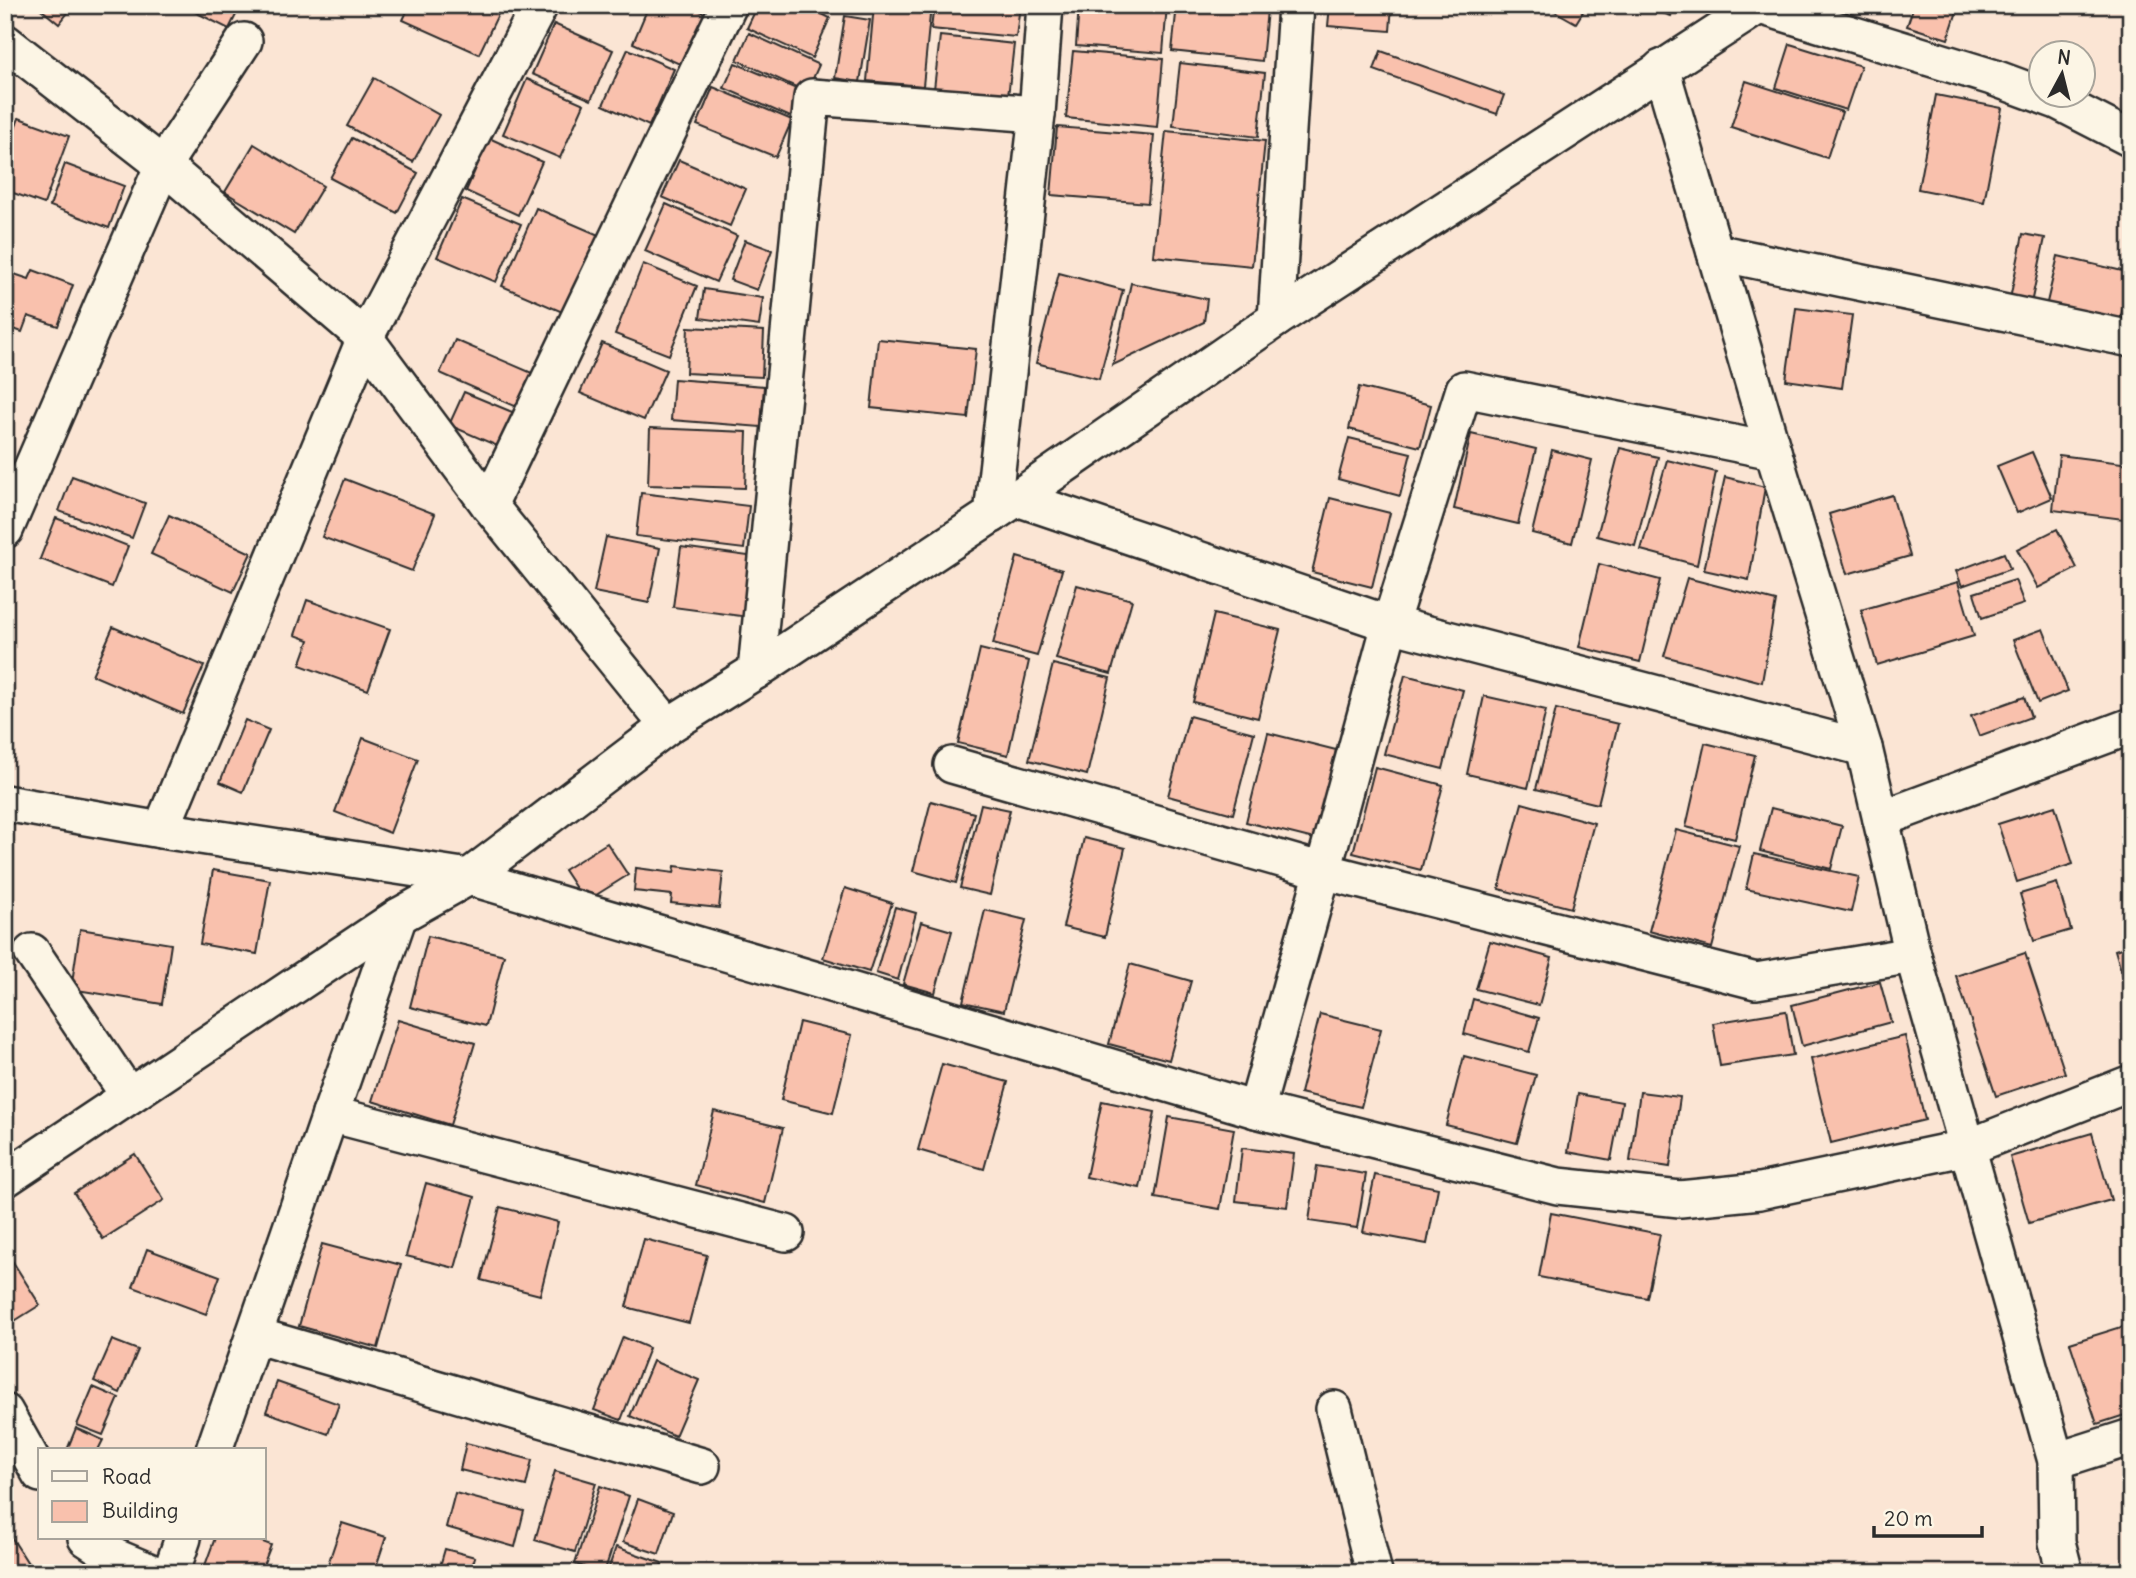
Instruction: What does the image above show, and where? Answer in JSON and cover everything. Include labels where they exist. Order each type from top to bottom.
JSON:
[{"type":"street","points":[[162,830],[365,338],[540,5]]},
{"type":"street","points":[[489,505],[729,5]]},
{"type":"street","points":[[1005,506],[1045,5]]},
{"type":"street","points":[[1276,319],[1296,5]]},
{"type":"street","points":[[5,1179],[399,916],[468,877],[668,726],[1005,506],[1276,319],[1760,6],[1992,77],[2057,101],[2129,138]]},
{"type":"street","points":[[5,530],[163,165],[244,41]]},
{"type":"street","points":[[5,42],[163,165],[365,338],[489,505],[668,726]]},
{"type":"street","points":[[1661,68],[1773,452],[1864,748],[1913,955],[2056,1461],[2057,1542],[2065,1573]]},
{"type":"street","points":[[756,671],[812,96],[1037,114]]},
{"type":"street","points":[[1715,252],[2131,339]]},
{"type":"street","points":[[1256,1110],[1390,624],[1464,389],[1773,452]]},
{"type":"street","points":[[1005,506],[1390,624],[1864,748]]},
{"type":"street","points":[[1881,819],[2131,726]]},
{"type":"street","points":[[952,765],[1323,871],[1756,981],[1913,955]]},
{"type":"street","points":[[5,803],[468,877],[1256,1110],[1558,1186],[1680,1199],[1760,1191],[1969,1147],[2131,1083]]},
{"type":"street","points":[[215,1448],[399,916]]},
{"type":"street","points":[[32,952],[130,1096]]},
{"type":"street","points":[[330,1114],[786,1233]]},
{"type":"street","points":[[254,1335],[702,1466]]},
{"type":"street","points":[[1334,1409],[1374,1573]]},
{"type":"street","points":[[5,1412],[38,1470]]},
{"type":"street","points":[[2056,1461],[2131,1437]]},
{"type":"street","points":[[89,1540],[115,1557],[153,1573]]},
{"type":"street","points":[[171,1573],[182,1540]]},
{"type":"building","points":[[36,5],[74,5],[59,24]]},
{"type":"building","points":[[181,5],[241,5],[229,29]]},
{"type":"building","points":[[410,5],[496,5],[501,8],[479,54],[403,20]]},
{"type":"building","points":[[649,5],[687,5],[707,14],[684,66],[633,43]]},
{"type":"building","points":[[758,5],[804,5],[830,18],[812,58],[747,28]]},
{"type":"building","points":[[874,5],[931,5],[923,86],[867,81]]},
{"type":"building","points":[[934,5],[1020,5],[1016,37],[931,29]]},
{"type":"building","points":[[1079,5],[1167,5],[1163,53],[1076,46]]},
{"type":"building","points":[[1177,5],[1222,5],[1267,10],[1262,61],[1172,51]]},
{"type":"building","points":[[1330,5],[1392,5],[1390,31],[1328,26]]},
{"type":"building","points":[[1544,5],[1587,5],[1576,23]]},
{"type":"building","points":[[1638,5],[1674,5],[1671,16]]},
{"type":"building","points":[[1914,5],[1959,5],[1948,39],[1907,26]]},
{"type":"building","points":[[845,16],[870,20],[860,82],[835,78]]},
{"type":"building","points":[[554,24],[613,50],[591,100],[532,74]]},
{"type":"building","points":[[749,33],[819,65],[807,92],[737,60]]},
{"type":"building","points":[[940,36],[1014,44],[1008,97],[934,89]]},
{"type":"building","points":[[1790,44],[1861,66],[1846,110],[1776,88]]},
{"type":"building","points":[[628,49],[674,69],[649,126],[603,105]]},
{"type":"building","points":[[1073,51],[1163,59],[1157,127],[1066,118]]},
{"type":"building","points":[[1381,51],[1504,95],[1497,114],[1374,70]]},
{"type":"building","points":[[735,63],[806,93],[795,119],[724,88]]},
{"type":"building","points":[[1180,63],[1265,73],[1258,137],[1173,126]]},
{"type":"building","points":[[374,78],[439,115],[413,162],[347,126]]},
{"type":"building","points":[[527,79],[584,104],[560,158],[503,134]]},
{"type":"building","points":[[1746,81],[1842,112],[1827,158],[1731,127]]},
{"type":"building","points":[[713,87],[792,120],[776,157],[697,125]]},
{"type":"building","points":[[1936,95],[2002,108],[1984,202],[1918,189]]},
{"type":"building","points":[[19,118],[69,136],[44,204],[5,190],[5,157]]},
{"type":"building","points":[[1057,127],[1154,135],[1148,203],[1051,195]]},
{"type":"building","points":[[1166,131],[1265,141],[1252,266],[1153,256]]},
{"type":"building","points":[[352,138],[418,173],[397,213],[330,178]]},
{"type":"building","points":[[489,138],[542,162],[518,215],[466,191]]},
{"type":"building","points":[[254,144],[323,186],[294,234],[225,192]]},
{"type":"building","points":[[679,160],[746,189],[730,226],[662,197]]},
{"type":"building","points":[[65,164],[124,186],[109,228],[50,206]]},
{"type":"building","points":[[462,199],[521,224],[496,282],[437,257]]},
{"type":"building","points":[[666,204],[737,236],[716,282],[645,251]]},
{"type":"building","points":[[536,208],[601,236],[567,314],[502,286]]},
{"type":"building","points":[[2023,234],[2045,238],[2030,308],[2009,304]]},
{"type":"building","points":[[745,240],[772,250],[757,290],[730,280]]},
{"type":"building","points":[[2058,256],[2131,273],[2117,333],[2044,315]]},
{"type":"building","points":[[643,264],[697,286],[669,355],[615,334]]},
{"type":"building","points":[[33,270],[73,285],[58,326],[28,316],[22,332],[5,326],[5,271],[29,279]]},
{"type":"building","points":[[1059,273],[1123,290],[1099,379],[1036,363]]},
{"type":"building","points":[[1131,283],[1207,299],[1204,322],[1113,365]]},
{"type":"building","points":[[704,289],[763,298],[759,326],[700,318]]},
{"type":"building","points":[[1796,308],[1852,315],[1842,388],[1786,380]]},
{"type":"building","points":[[688,327],[764,331],[762,377],[686,373]]},
{"type":"building","points":[[5,337],[14,340],[5,364]]},
{"type":"building","points":[[878,339],[976,349],[968,418],[871,408]]},
{"type":"building","points":[[455,340],[532,373],[517,407],[440,373]]},
{"type":"building","points":[[602,343],[666,370],[644,420],[580,393]]},
{"type":"building","points":[[674,379],[764,386],[761,427],[671,420]]},
{"type":"building","points":[[1359,387],[1431,405],[1420,447],[1349,429]]},
{"type":"building","points":[[464,392],[517,414],[502,448],[449,425]]},
{"type":"building","points":[[650,428],[747,432],[745,488],[648,485]]},
{"type":"building","points":[[1471,434],[1536,449],[1518,524],[1454,509]]},
{"type":"building","points":[[1349,438],[1411,453],[1400,496],[1338,479]]},
{"type":"building","points":[[1620,448],[1658,457],[1635,546],[1597,536]]},
{"type":"building","points":[[1552,450],[1592,460],[1572,543],[1532,533]]},
{"type":"building","points":[[2032,452],[2052,498],[2017,513],[1997,466]]},
{"type":"building","points":[[2059,455],[2130,464],[2123,519],[2053,510]]},
{"type":"building","points":[[1667,460],[1716,472],[1697,565],[1641,550]]},
{"type":"building","points":[[72,476],[145,503],[132,538],[59,511]]},
{"type":"building","points":[[1725,477],[1765,487],[1749,580],[1704,570]]},
{"type":"building","points":[[345,479],[435,514],[412,571],[322,537]]},
{"type":"building","points":[[641,493],[749,506],[744,549],[636,536]]},
{"type":"building","points":[[1892,495],[1910,556],[1847,574],[1829,514]]},
{"type":"building","points":[[1330,498],[1390,513],[1372,587],[1312,572]]},
{"type":"building","points":[[169,515],[251,553],[233,592],[151,554]]},
{"type":"building","points":[[56,518],[128,546],[112,587],[40,559]]},
{"type":"building","points":[[2057,529],[2077,568],[2038,588],[2017,549]]},
{"type":"building","points":[[606,537],[660,548],[649,603],[594,592]]},
{"type":"building","points":[[681,547],[756,557],[748,617],[673,607]]},
{"type":"building","points":[[2004,553],[2010,569],[1962,586],[1956,571]]},
{"type":"building","points":[[1017,557],[1062,570],[1037,656],[993,644]]},
{"type":"building","points":[[1599,564],[1660,580],[1640,662],[1579,647]]},
{"type":"building","points":[[1687,578],[1776,601],[1762,682],[1664,656]]},
{"type":"building","points":[[2015,580],[2024,604],[1982,618],[1974,593]]},
{"type":"building","points":[[1958,582],[1974,636],[1877,665],[1861,610]]},
{"type":"building","points":[[1077,585],[1132,600],[1111,674],[1056,659]]},
{"type":"building","points":[[307,600],[390,629],[368,690],[300,665],[309,640],[295,635]]},
{"type":"building","points":[[1214,614],[1280,630],[1258,718],[1193,702]]},
{"type":"building","points":[[113,627],[204,666],[183,714],[92,675]]},
{"type":"building","points":[[2043,629],[2068,691],[2038,703],[2013,640]]},
{"type":"building","points":[[980,649],[1029,661],[1008,755],[958,743]]},
{"type":"building","points":[[1053,664],[1110,678],[1087,775],[1029,760]]},
{"type":"building","points":[[1405,675],[1463,690],[1443,769],[1384,754]]},
{"type":"building","points":[[1484,696],[1546,710],[1528,788],[1467,774]]},
{"type":"building","points":[[2024,697],[2031,717],[1979,736],[1971,716]]},
{"type":"building","points":[[1556,709],[1618,724],[1598,804],[1536,789]]},
{"type":"building","points":[[1189,716],[1254,733],[1233,814],[1168,796]]},
{"type":"building","points":[[245,720],[269,730],[243,792],[220,782]]},
{"type":"building","points":[[1268,733],[1336,750],[1314,839],[1246,822]]},
{"type":"building","points":[[363,738],[418,759],[390,833],[335,812]]},
{"type":"building","points":[[1705,743],[1755,755],[1735,839],[1686,827]]},
{"type":"building","points":[[1375,767],[1443,785],[1421,870],[1353,853]]},
{"type":"building","points":[[931,801],[974,813],[956,883],[913,871]]},
{"type":"building","points":[[1522,803],[1594,823],[1571,908],[1499,889]]},
{"type":"building","points":[[981,804],[1010,810],[990,895],[960,888]]},
{"type":"building","points":[[2055,806],[2073,864],[2017,882],[1998,824]]},
{"type":"building","points":[[1771,808],[1842,826],[1831,869],[1760,851]]},
{"type":"building","points":[[1676,830],[1739,846],[1712,948],[1649,931]]},
{"type":"building","points":[[5,836],[10,836],[5,868]]},
{"type":"building","points":[[1084,838],[1125,848],[1105,937],[1063,927]]},
{"type":"building","points":[[607,843],[628,875],[585,902],[564,870]]},
{"type":"building","points":[[1754,854],[1859,877],[1851,912],[1746,889]]},
{"type":"building","points":[[675,866],[723,872],[719,908],[671,903],[672,895],[634,891],[636,868],[674,873]]},
{"type":"building","points":[[213,870],[270,880],[257,954],[200,944]]},
{"type":"building","points":[[2057,883],[2071,930],[2034,941],[2020,894]]},
{"type":"building","points":[[845,888],[892,903],[869,972],[823,958]]},
{"type":"building","points":[[895,907],[916,913],[898,980],[876,973]]},
{"type":"building","points":[[985,910],[1026,920],[1004,1011],[963,1002]]},
{"type":"building","points":[[921,922],[952,931],[935,993],[903,984]]},
{"type":"building","points":[[80,929],[171,944],[162,1004],[71,989]]},
{"type":"building","points":[[428,936],[504,955],[486,1026],[410,1007]]},
{"type":"building","points":[[1490,941],[1552,958],[1539,1005],[1476,989]]},
{"type":"building","points":[[2131,945],[2131,1004],[2115,950]]},
{"type":"building","points":[[2025,953],[2065,1073],[1996,1096],[1956,976]]},
{"type":"building","points":[[1130,964],[1191,981],[1169,1060],[1109,1044]]},
{"type":"building","points":[[1880,982],[1891,1022],[1802,1046],[1792,1005]]},
{"type":"building","points":[[1473,999],[1539,1018],[1529,1052],[1464,1034]]},
{"type":"building","points":[[1786,1011],[1793,1055],[1720,1066],[1713,1023]]},
{"type":"building","points":[[1320,1014],[1381,1029],[1361,1107],[1300,1093]]},
{"type":"building","points":[[398,1020],[475,1043],[450,1125],[372,1101]]},
{"type":"building","points":[[799,1022],[852,1035],[833,1113],[781,1100]]},
{"type":"building","points":[[1905,1036],[1925,1120],[1831,1143],[1811,1059]]},
{"type":"building","points":[[1464,1056],[1536,1075],[1517,1143],[1446,1125]]},
{"type":"building","points":[[942,1064],[1008,1082],[984,1169],[918,1150]]},
{"type":"building","points":[[1640,1092],[1680,1097],[1670,1167],[1630,1161]]},
{"type":"building","points":[[1578,1094],[1622,1102],[1611,1160],[1568,1152]]},
{"type":"building","points":[[1102,1101],[1155,1112],[1140,1188],[1086,1177]]},
{"type":"building","points":[[714,1111],[783,1128],[765,1203],[696,1185]]},
{"type":"building","points":[[1169,1117],[1234,1129],[1220,1209],[1155,1198]]},
{"type":"building","points":[[2092,1133],[2111,1200],[2029,1223],[2010,1157]]},
{"type":"building","points":[[1242,1148],[1294,1154],[1287,1207],[1236,1201]]},
{"type":"building","points":[[135,1154],[164,1200],[103,1239],[74,1193]]},
{"type":"building","points":[[1317,1166],[1366,1174],[1357,1228],[1309,1221]]},
{"type":"building","points":[[1375,1175],[1438,1188],[1427,1244],[1363,1232]]},
{"type":"building","points":[[426,1183],[475,1197],[455,1268],[406,1256]]},
{"type":"building","points":[[500,1207],[558,1222],[540,1295],[481,1280]]},
{"type":"building","points":[[1551,1213],[1660,1234],[1647,1298],[1539,1277]]},
{"type":"building","points":[[644,1239],[707,1255],[689,1323],[626,1307]]},
{"type":"building","points":[[322,1244],[401,1265],[378,1348],[299,1326]]},
{"type":"building","points":[[147,1249],[220,1276],[206,1314],[133,1287]]},
{"type":"building","points":[[8,1254],[40,1305],[5,1327],[5,1255]]},
{"type":"building","points":[[2131,1324],[2131,1413],[2097,1424],[2070,1343]]},
{"type":"building","points":[[623,1337],[649,1348],[621,1420],[594,1410]]},
{"type":"building","points":[[112,1340],[138,1350],[120,1393],[94,1381]]},
{"type":"building","points":[[653,1361],[699,1380],[675,1436],[630,1416]]},
{"type":"building","points":[[277,1382],[339,1404],[328,1434],[266,1412]]},
{"type":"building","points":[[93,1387],[119,1398],[103,1435],[77,1425]]},
{"type":"building","points":[[76,1428],[103,1440],[99,1448],[68,1448]]},
{"type":"building","points":[[466,1443],[532,1460],[526,1486],[460,1470]]},
{"type":"building","points":[[555,1471],[596,1483],[575,1552],[535,1540]]},
{"type":"building","points":[[600,1486],[629,1496],[604,1573],[575,1564]]},
{"type":"building","points":[[455,1493],[524,1511],[515,1547],[446,1527]]},
{"type":"building","points":[[638,1499],[673,1512],[659,1554],[623,1542]]},
{"type":"building","points":[[342,1523],[386,1537],[374,1573],[325,1573]]},
{"type":"building","points":[[5,1527],[31,1568],[22,1573],[5,1573]]},
{"type":"building","points":[[214,1540],[257,1540],[271,1545],[260,1573],[203,1571]]},
{"type":"building","points":[[616,1547],[662,1563],[659,1573],[607,1573]]},
{"type":"building","points":[[445,1549],[475,1557],[470,1573],[438,1573]]}]
